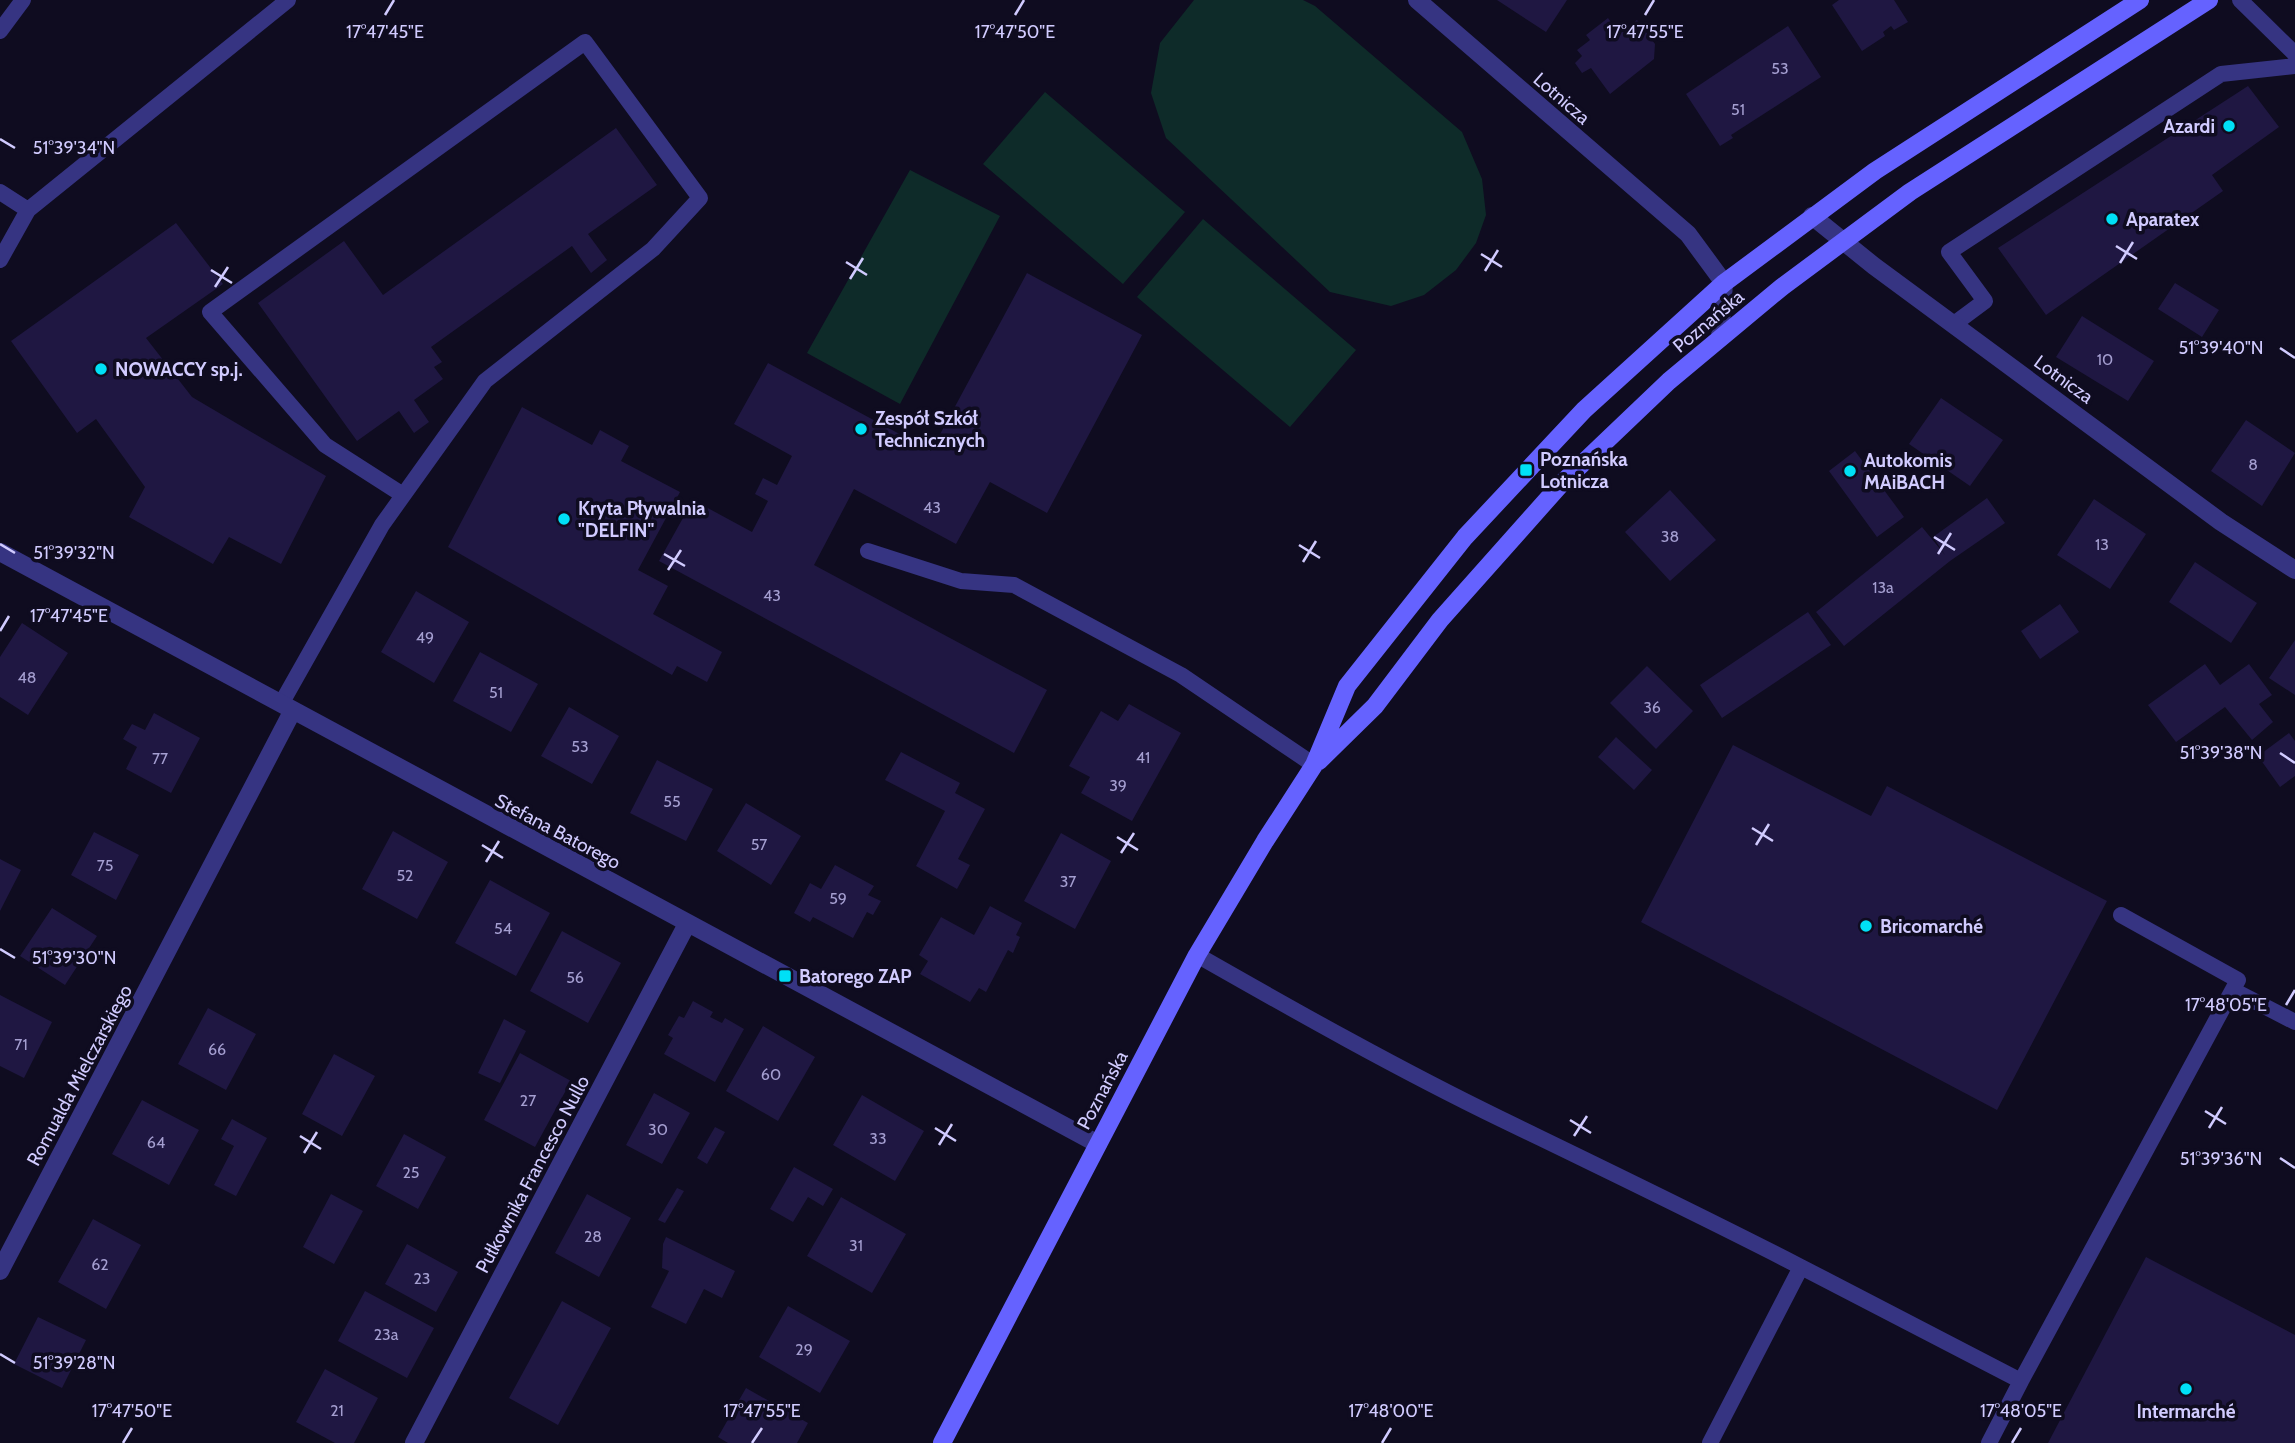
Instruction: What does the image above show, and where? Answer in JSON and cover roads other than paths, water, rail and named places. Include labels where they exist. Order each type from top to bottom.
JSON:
[{"type":"main road","name":"Poznańska","points":[[942,1443],[1197,955],[1314,765],[1348,686],[1465,537],[1584,411],[1724,283],[1812,216],[2140,0]]},
{"type":"main road","name":"Poznańska","points":[[1314,765],[1375,706],[1440,620],[1561,484],[1670,381],[1720,338],[1842,241],[1910,192],[2209,0]]},
{"type":"street","name":"Lotnicza","points":[[1417,0],[1688,234],[1724,283]]},
{"type":"street","name":"Lotnicza","points":[[1812,216],[2221,522],[2295,570]]},
{"type":"street","points":[[1720,338],[1724,283]]},
{"type":"street","name":"Stefana Batorego","points":[[0,552],[1098,1144]]},
{"type":"street","name":"Romualda Mielczarskiego","points":[[0,1271],[286,708]]},
{"type":"street","name":"Pułkownika Francesco Nullo","points":[[414,1443],[687,924]]},
{"type":"lane","points":[[0,31],[23,0]]},
{"type":"lane","points":[[0,260],[28,210],[288,0]]},
{"type":"lane","points":[[2240,0],[2295,54]]},
{"type":"lane","points":[[286,708],[382,525],[404,495],[485,381],[653,249],[700,198],[585,42],[210,312],[325,445],[404,495]]},
{"type":"lane","points":[[1954,324],[1985,301],[1949,252],[2221,74],[2295,66]]},
{"type":"lane","points":[[0,192],[28,210]]},
{"type":"lane","points":[[868,551],[961,581],[1014,585],[1181,676],[1314,765]]},
{"type":"lane","points":[[1989,1443],[2238,980],[2121,915]]},
{"type":"lane","points":[[1197,955],[1275,1000],[1499,1118],[1664,1196],[2021,1381]]},
{"type":"lane","points":[[2233,990],[2295,1022]]},
{"type":"lane","points":[[1714,1442],[1801,1267]]},
{"type":"place","name":"Azardi","points":[[2229,126]]},
{"type":"place","name":"Aparatex","points":[[2112,219]]},
{"type":"place","name":"NOWACCY sp.j.","points":[[101,369]]},
{"type":"place","name":"Zespół Szkół Technicznych","points":[[861,429]]},
{"type":"place","name":"Poznańska Lotnicza","points":[[1526,470]]},
{"type":"place","name":"Autokomis MAiBACH","points":[[1850,471]]},
{"type":"place","name":"Kryta Pływalnia \"DELFIN\"","points":[[564,519]]},
{"type":"place","name":"Bricomarché","points":[[1866,926]]},
{"type":"place","name":"Batorego ZAP","points":[[785,976]]},
{"type":"place","name":"Intermarché","points":[[2186,1389]]}]
